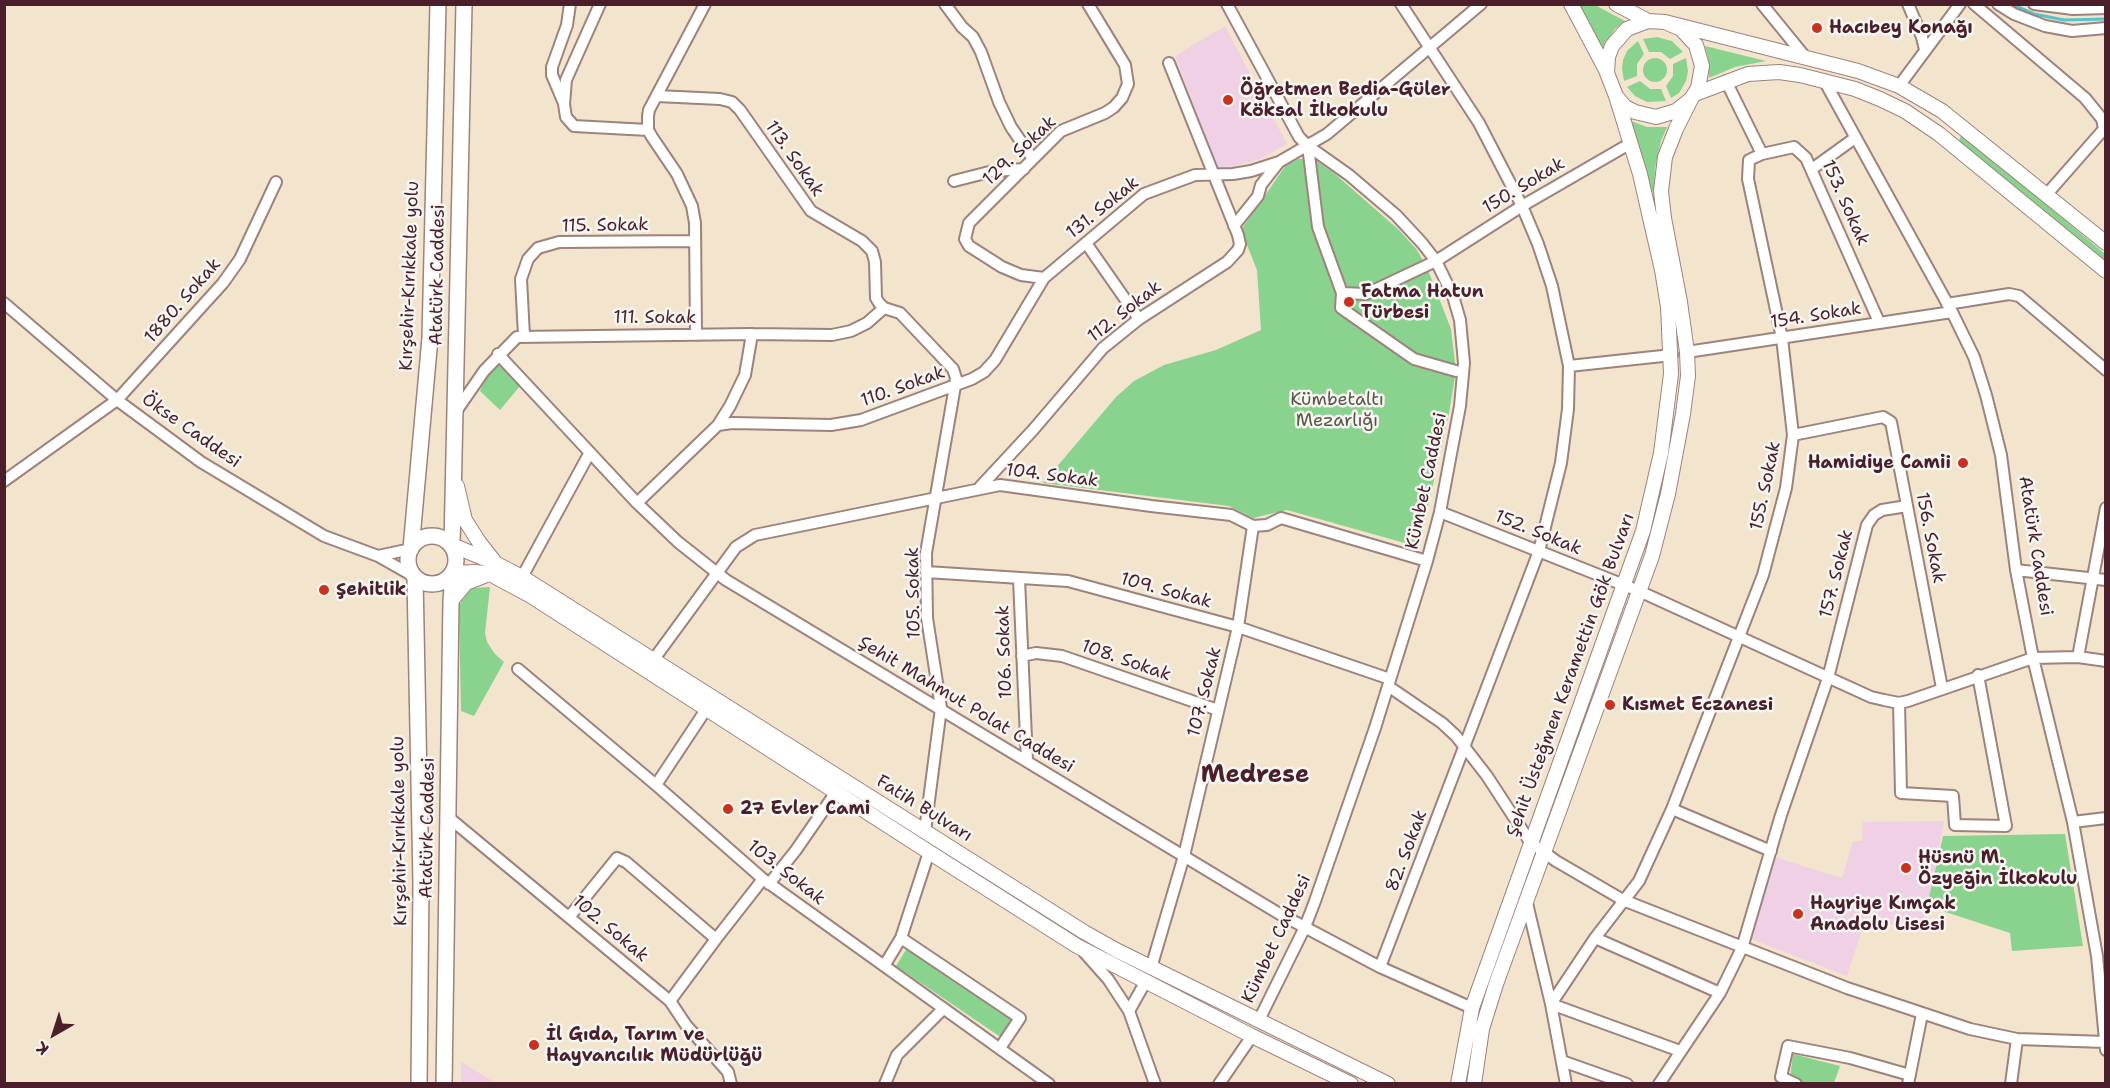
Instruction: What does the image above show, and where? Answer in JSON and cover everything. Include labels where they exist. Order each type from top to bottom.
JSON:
[{"type":"highway","name":"Kırşehir-Kırıkkale yolu","points":[[411,549],[430,338],[438,4]]},
{"type":"highway","name":"Atatürk Caddesi","points":[[452,545],[464,4]]},
{"type":"highway","points":[[430,536],[446,540],[452,545],[457,559],[449,578],[435,584],[428,584],[415,577],[408,564],[411,549],[423,538],[430,536]]},
{"type":"highway","name":"Atatürk Caddesi","points":[[444,1083],[453,573]]},
{"type":"highway","name":"Kırşehir-Kırıkkale yolu","points":[[415,577],[421,884],[418,1083]]},
{"type":"main road","points":[[1571,4],[1607,73],[1616,96],[1625,107],[1635,112],[1656,117],[1676,111],[1693,97],[1726,81],[1748,74],[1779,72],[1855,89],[1880,99],[1926,125],[2106,271]]},
{"type":"main road","points":[[1616,4],[1648,21]]},
{"type":"main road","points":[[1607,73],[1608,57],[1618,37],[1627,29],[1648,21],[1665,22],[1858,71],[1899,86],[1958,122],[2106,243]]},
{"type":"main road","points":[[1665,22],[1681,29],[1689,36],[1700,55],[1701,77],[1693,97]]},
{"type":"main road","name":"Şehit Üsteğmen Keramettin Gök Bulvarı","points":[[1458,1083],[1472,1008],[1530,842],[1625,585],[1643,531],[1655,484],[1669,395],[1672,355],[1662,270],[1631,143],[1616,96]]},
{"type":"main road","name":"Şehit Üsteğmen Keramettin Gök Bulvarı","points":[[1474,1083],[1482,1029],[1496,984],[1542,852],[1639,591],[1654,548],[1668,494],[1687,391],[1687,352],[1661,191],[1668,149],[1693,97]]},
{"type":"main road","points":[[451,601],[466,583],[494,569],[465,520],[454,471]]},
{"type":"main road","name":"Fatih Bulvarı","points":[[452,545],[494,569],[531,596],[1077,946],[1252,1036],[1351,1083]]},
{"type":"main road","name":"Fatih Bulvarı","points":[[453,573],[494,569],[522,576],[1084,932],[1151,968],[1388,1083]]},
{"type":"street","points":[[564,104],[552,75],[552,67],[567,25],[570,4]]},
{"type":"street","points":[[600,4],[566,80],[564,104],[566,117],[574,126],[648,130]]},
{"type":"street","points":[[696,335],[693,206],[677,174],[648,130],[649,110],[705,4]]},
{"type":"street","points":[[945,4],[962,27],[973,37],[1011,127],[1033,159]]},
{"type":"street","name":"82. Sokak","points":[[1380,967],[1539,551],[1561,463],[1568,409],[1569,366],[1552,286],[1522,206],[1479,123],[1401,4]]},
{"type":"street","points":[[1234,226],[1258,196],[1261,185],[1279,162],[1327,134],[1481,4]]},
{"type":"street","points":[[1762,4],[1806,58]]},
{"type":"street","points":[[1908,4],[1925,50]]},
{"type":"street","points":[[1899,86],[1960,4]]},
{"type":"street","points":[[1974,4],[2085,98],[2102,119],[2105,130],[2047,194]]},
{"type":"street","points":[[1998,4],[2014,14],[2045,26],[2072,31],[2106,28]]},
{"type":"street","points":[[2034,4],[2073,9],[2106,8]]},
{"type":"street","name":"Kümbet Caddesi","points":[[1230,5],[1299,137],[1377,198],[1422,243],[1436,261],[1453,296],[1460,320],[1464,363],[1460,406],[1440,512],[1389,683],[1345,818],[1305,927],[1258,1020]]},
{"type":"street","name":"129. Sokak","points":[[1044,278],[1021,275],[1002,267],[975,251],[965,239],[969,224],[1061,131],[1114,107],[1122,98],[1128,84],[1125,65],[1090,8]]},
{"type":"street","name":"112. Sokak","points":[[980,487],[1033,430],[1103,348],[1139,319],[1233,257],[1238,250],[1240,244],[1234,226],[1169,63]]},
{"type":"street","points":[[1726,81],[1762,154],[1749,160],[1748,179],[1782,338]]},
{"type":"street","name":"Atatürk Caddesi","points":[[1825,82],[1950,308],[1974,357],[1994,423],[2001,455],[2016,570],[2033,658],[2073,822],[2101,955],[2106,1050]]},
{"type":"street","name":"113. Sokak","points":[[657,96],[720,99],[732,102],[811,211],[861,241],[872,251],[875,262],[876,298],[884,308]]},
{"type":"street","points":[[1812,169],[1855,138]]},
{"type":"street","name":"150. Sokak","points":[[1342,293],[1366,294],[1436,261],[1522,206],[1631,143]]},
{"type":"street","points":[[1308,146],[1318,227],[1342,293],[1341,308],[1414,359],[1456,370]]},
{"type":"street","name":"153. Sokak","points":[[1762,154],[1794,147],[1806,158],[1879,322]]},
{"type":"street","name":"131. Sokak","points":[[1044,278],[1144,194],[1186,177],[1233,174],[1279,162]]},
{"type":"street","points":[[954,181],[993,171],[1024,168]]},
{"type":"street","name":"1880. Sokak","points":[[4,481],[117,400],[223,282],[240,259],[276,182]]},
{"type":"street","name":"115. Sokak","points":[[524,336],[521,279],[528,259],[538,248],[559,242],[694,241]]},
{"type":"street","points":[[1086,243],[1139,319]]},
{"type":"street","name":"110. Sokak","points":[[718,425],[732,423],[841,424],[861,420],[955,386],[984,372],[995,360],[1044,278]]},
{"type":"street","name":"154. Sokak","points":[[1687,352],[1879,322],[2009,294],[2031,305],[2106,370]]},
{"type":"street","name":"Ökse Caddesi","points":[[4,303],[117,400],[201,462],[324,536],[378,556],[415,577]]},
{"type":"street","points":[[884,308],[900,313],[953,369],[956,378],[936,496]]},
{"type":"street","name":"111. Sokak","points":[[524,336],[832,335],[851,331],[867,323],[884,308]]},
{"type":"street","points":[[637,503],[718,425],[745,375],[752,334]]},
{"type":"street","points":[[455,413],[498,354],[517,337],[524,336]]},
{"type":"street","name":"155. Sokak","points":[[1551,1004],[1595,938],[1639,881],[1672,809],[1762,575],[1786,488],[1793,435],[1782,338]]},
{"type":"street","name":"Şehit Mahmut Polat Caddesi","points":[[498,354],[637,503],[678,542],[716,572],[1305,927],[1380,967],[1472,1008]]},
{"type":"street","points":[[1569,366],[1672,355]]},
{"type":"street","name":"156. Sokak","points":[[1793,435],[1883,417],[1891,422],[1942,688]]},
{"type":"street","points":[[522,576],[589,454]]},
{"type":"street","name":"104. Sokak","points":[[654,659],[736,547],[755,535],[936,496],[999,485],[1231,515],[1252,526]]},
{"type":"street","name":"105. Sokak","points":[[925,831],[941,708],[927,618],[926,553],[936,496]]},
{"type":"street","name":"157. Sokak","points":[[1659,1083],[1720,993],[1742,948],[1771,850],[1828,678],[1867,525],[1874,515],[1882,510],[1907,506]]},
{"type":"street","points":[[2078,657],[2106,508]]},
{"type":"street","name":"152. Sokak","points":[[1440,512],[1639,591],[1871,697],[1899,703]]},
{"type":"street","points":[[1252,526],[1268,525],[1281,518],[1427,561]]},
{"type":"street","name":"107. Sokak","points":[[1151,968],[1184,856],[1238,627],[1252,526]]},
{"type":"street","points":[[378,556],[411,549]]},
{"type":"street","points":[[2016,570],[2106,580]]},
{"type":"street","name":"109. Sokak","points":[[926,572],[1068,581],[1238,627],[1389,683],[1442,723],[1465,747],[1530,842],[1542,852],[1623,900],[1742,948],[1922,1014],[1970,1029],[2017,1040],[2105,1042]]},
{"type":"street","name":"106. Sokak","points":[[1019,579],[1027,761]]},
{"type":"street","name":"108. Sokak","points":[[1022,656],[1036,653],[1062,656],[1218,710]]},
{"type":"street","points":[[1978,675],[2006,826],[1955,825],[1953,796],[1901,794],[1899,703],[1978,675],[2033,658],[2078,657],[2106,661]]},
{"type":"street","name":"103. Sokak","points":[[518,669],[766,881],[1049,1083]]},
{"type":"street","points":[[656,785],[707,708]]},
{"type":"street","points":[[670,1000],[716,939],[796,850],[836,792]]},
{"type":"street","points":[[1672,809],[1771,850]]},
{"type":"street","name":"102. Sokak","points":[[448,817],[670,1000],[686,1025],[728,1072],[730,1083]]},
{"type":"street","points":[[2073,822],[2106,818]]},
{"type":"street","points":[[884,966],[901,938],[929,852]]},
{"type":"street","points":[[570,916],[617,858],[626,862],[716,939]]},
{"type":"street","points":[[1526,899],[1551,1004],[1566,1083]]},
{"type":"street","points":[[901,938],[1020,1018],[1000,1048]]},
{"type":"street","points":[[1595,938],[1720,993]]},
{"type":"street","points":[[1077,946],[1108,979],[1129,1011],[1155,1083]]},
{"type":"street","points":[[1129,1011],[1146,981]]},
{"type":"street","points":[[1551,1004],[1680,1052]]},
{"type":"street","points":[[885,1083],[897,1055],[943,1009]]},
{"type":"street","points":[[1796,1083],[1781,1077],[1788,1046],[1850,1058],[1909,1079],[1922,1014]]},
{"type":"street","points":[[1219,1083],[1252,1036]]},
{"type":"street","points":[[2011,1083],[2017,1040]]},
{"type":"street","points":[[1562,1061],[1627,1083]]},
{"type":"shaded area","name":"Öğretmen Bedia-Güler Köksal İlkokulu","points":[[1225,26],[1287,144],[1260,159],[1218,170],[1175,56]]},
{"type":"shaded area","points":[[1944,821],[1923,933],[1866,917],[1847,976],[1751,939],[1774,857],[1842,878],[1853,841],[1862,841],[1863,822]]},
{"type":"shaded area","points":[[461,1062],[496,1083],[461,1083]]},
{"type":"green space","points":[[1575,5],[1595,5],[1625,21],[1615,29],[1602,48]]},
{"type":"green space","points":[[1657,37],[1672,41],[1683,52],[1670,59],[1661,52],[1649,52],[1643,39]]},
{"type":"green space","points":[[1638,41],[1644,54],[1637,64],[1637,76],[1624,81],[1623,60],[1627,51]]},
{"type":"green space","points":[[1705,46],[1766,61],[1735,67],[1709,78],[1709,62]]},
{"type":"green space","points":[[1655,58],[1664,61],[1667,70],[1664,79],[1655,82],[1646,79],[1643,70],[1646,61]]},
{"type":"green space","points":[[1686,58],[1688,71],[1686,81],[1679,93],[1671,98],[1666,86],[1673,76],[1673,64]]},
{"type":"green space","points":[[1640,81],[1650,89],[1661,89],[1666,101],[1647,102],[1635,96],[1627,87]]},
{"type":"green space","points":[[1631,121],[1647,127],[1667,127],[1661,141],[1655,168],[1654,191],[1650,191]]},
{"type":"green space","points":[[1962,133],[2105,254],[2105,262],[1959,141]]},
{"type":"green space","name":"Kümbetaltı Mezarlığı","points":[[1298,159],[1314,159],[1335,174],[1399,230],[1417,250],[1428,270],[1451,329],[1456,371],[1419,547],[1287,510],[1253,518],[1229,506],[1043,483],[1116,397],[1134,381],[1164,365],[1216,350],[1261,330],[1257,270],[1241,230],[1286,165]]},
{"type":"green space","points":[[498,365],[520,386],[500,410],[480,391],[484,381]]},
{"type":"green space","points":[[490,587],[485,633],[487,642],[504,662],[474,716],[461,711],[459,609],[462,597],[472,588]]},
{"type":"green space","points":[[2065,834],[2083,946],[2012,951],[2010,933],[1927,906],[1943,836]]},
{"type":"green space","points":[[907,948],[1013,1019],[1002,1038],[896,966]]},
{"type":"green space","points":[[1793,1054],[1840,1066],[1834,1083],[1803,1083],[1790,1078]]},
{"type":"waterway","points":[[2011,4],[2034,14],[2064,20],[2106,19]]},
{"type":"place","name":"Hacıbey Konağı","points":[[1817,28]]},
{"type":"place","name":"Öğretmen Bedia-Güler Köksal İlkokulu","points":[[1228,100]]},
{"type":"place","name":"Fatma Hatun Türbesi","points":[[1349,302]]},
{"type":"place","name":"Hamidiye Camii","points":[[1963,463]]},
{"type":"place","name":"Şehitlik","points":[[324,590]]},
{"type":"place","name":"Kısmet Eczanesi","points":[[1610,705]]},
{"type":"place","name":"27 Evler Cami","points":[[728,809]]},
{"type":"place","name":"Hüsnü M. Özyeğin İlkokulu","points":[[1906,868]]},
{"type":"place","name":"Hayriye Kımçak Anadolu Lisesi","points":[[1798,914]]},
{"type":"place","name":"İl Gıda, Tarım ve Hayvancılık Müdürlüğü","points":[[534,1045]]},
{"type":"district","name":"Medrese","points":[[1255,776]]}]
